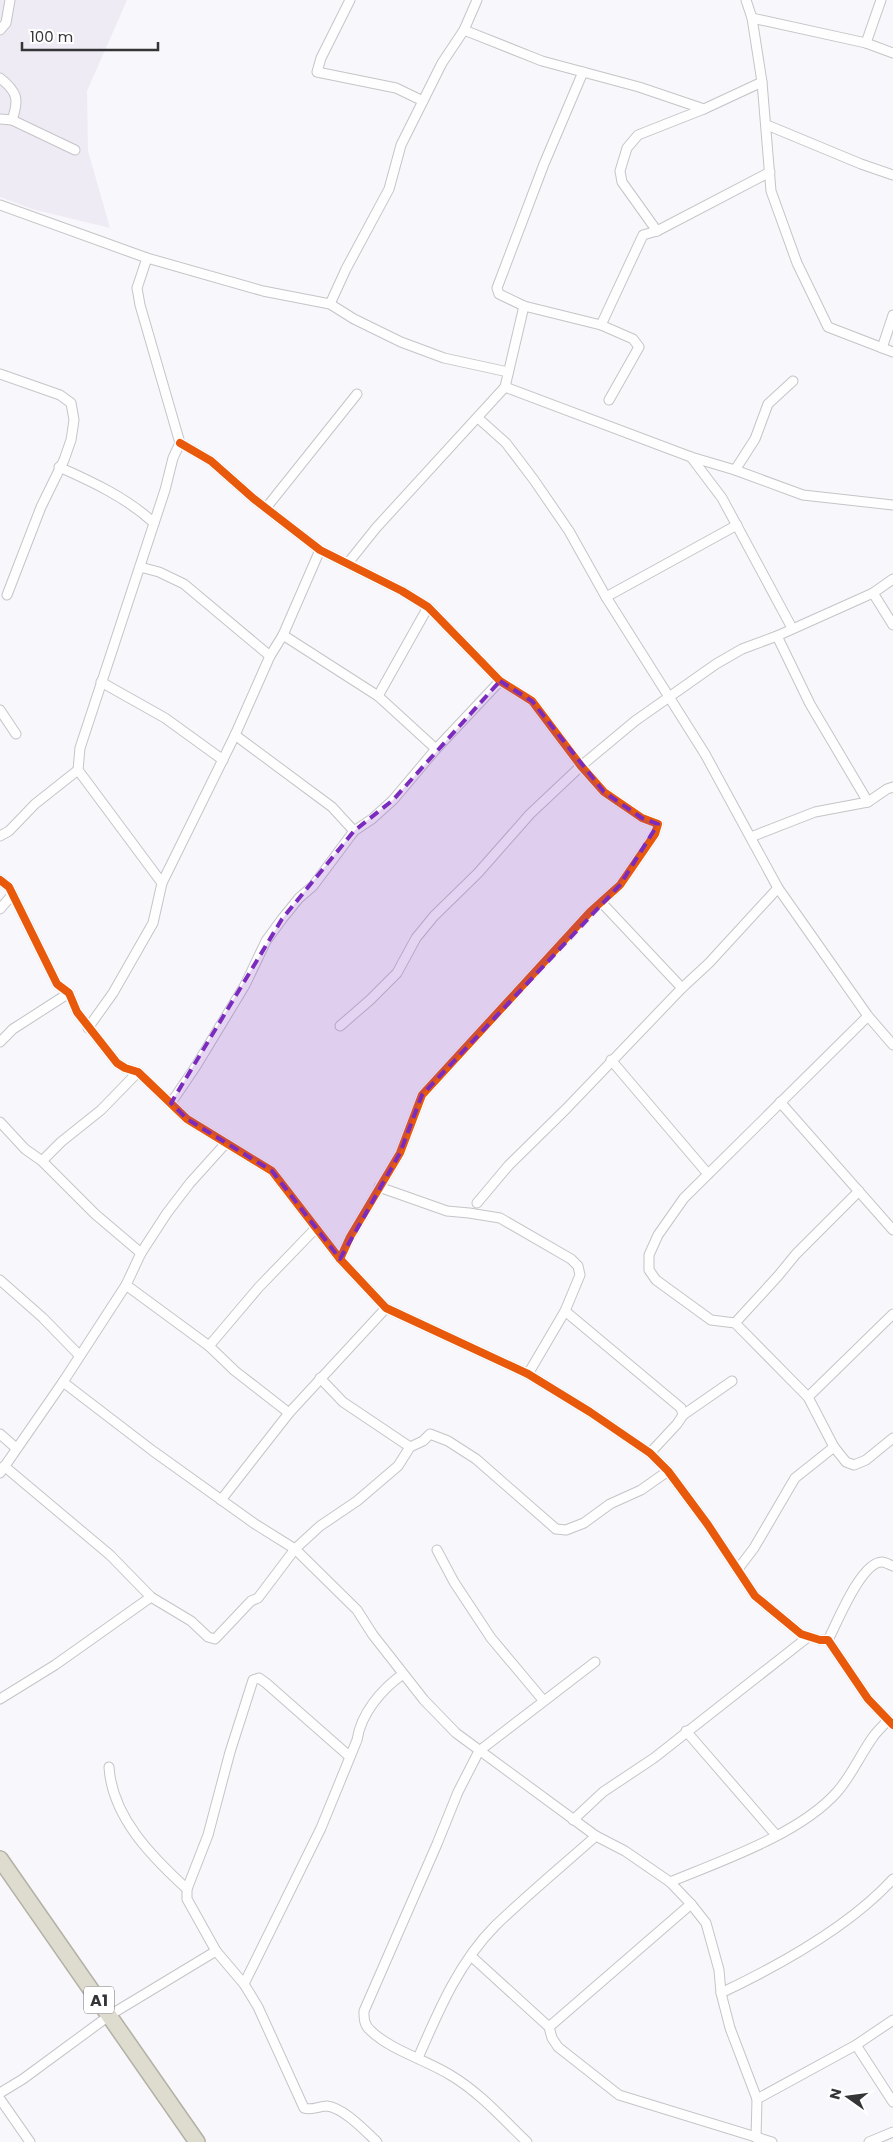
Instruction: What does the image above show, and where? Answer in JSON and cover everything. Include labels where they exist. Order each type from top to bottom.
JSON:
[{"type":"highway","name":"A1","points":[[0,1859],[197,2142]]},
{"type":"street","points":[[0,30],[6,23],[10,0]]},
{"type":"street","points":[[350,0],[321,58],[317,72],[396,88],[423,101]]},
{"type":"street","points":[[330,304],[346,269],[389,189],[401,145],[442,63],[464,30],[477,0]]},
{"type":"street","points":[[746,0],[751,14],[762,82],[771,191],[796,263],[828,327],[893,352]]},
{"type":"street","points":[[751,14],[754,0]]},
{"type":"street","points":[[866,43],[881,0]]},
{"type":"street","points":[[751,14],[866,43],[893,54]]},
{"type":"street","points":[[464,30],[542,61],[639,87],[704,109]]},
{"type":"street","points":[[584,72],[544,164],[497,288],[499,294],[524,306],[600,325],[633,339],[639,347],[609,400]]},
{"type":"street","points":[[0,78],[15,92],[18,105],[12,120]]},
{"type":"street","points":[[657,231],[622,182],[620,171],[627,148],[638,135],[704,109],[762,82]]},
{"type":"street","points":[[0,119],[12,120],[75,150]]},
{"type":"street","points":[[766,126],[893,175]]},
{"type":"street","points":[[600,325],[643,235],[657,231],[770,172]]},
{"type":"street","points":[[0,205],[146,258],[263,290],[330,304],[354,319],[401,342],[444,358],[508,372]]},
{"type":"street","points":[[146,258],[137,288],[140,305],[180,443],[173,458],[171,471],[80,748],[78,770],[162,883]]},
{"type":"street","points":[[348,563],[376,528],[478,418],[504,387],[524,306]]},
{"type":"street","points":[[882,348],[893,315]]},
{"type":"street","points":[[0,374],[60,395],[71,403],[74,429],[64,460],[41,506],[7,596]]},
{"type":"street","points":[[735,470],[755,439],[768,404],[794,381]]},
{"type":"street","points":[[504,387],[691,457],[803,494],[893,505]]},
{"type":"street","points":[[266,508],[357,394]]},
{"type":"street","points":[[478,418],[506,443],[569,531],[606,597],[705,754],[778,888],[868,1016],[893,1045]]},
{"type":"street","points":[[180,443],[211,461],[266,508],[320,550],[402,591],[428,607],[500,681],[532,701],[580,766],[604,792],[642,818],[658,824],[655,834],[620,885],[601,902],[422,1095],[400,1153],[350,1237],[340,1259]]},
{"type":"street","points":[[691,457],[722,498],[792,628]]},
{"type":"street","points":[[59,467],[95,484],[138,509],[154,523]]},
{"type":"street","points":[[606,597],[737,525]]},
{"type":"street","points":[[88,1028],[113,993],[153,923],[162,883],[235,736],[270,656],[283,635],[320,550]]},
{"type":"street","points":[[140,567],[159,572],[184,584],[270,656]]},
{"type":"street","points":[[340,1026],[397,973],[416,938],[434,916],[478,873],[530,814],[580,766],[621,732],[716,664],[742,650],[873,593],[893,579]]},
{"type":"street","points":[[873,593],[893,625]]},
{"type":"street","points":[[378,696],[428,607]]},
{"type":"street","points":[[283,635],[378,696],[436,750]]},
{"type":"street","points":[[777,636],[810,704],[868,802]]},
{"type":"street","points":[[171,1103],[196,1066],[244,985],[266,941],[299,898],[313,886],[354,831],[372,819],[392,800],[500,681]]},
{"type":"street","points":[[102,682],[165,718],[223,760]]},
{"type":"street","points":[[0,710],[16,734]]},
{"type":"street","points":[[235,736],[332,807],[354,831]]},
{"type":"street","points":[[0,836],[9,831],[35,804],[78,770]]},
{"type":"street","points":[[751,837],[815,812],[868,802],[890,788],[893,798]]},
{"type":"street","points":[[0,880],[9,887],[57,984],[69,993],[76,1012],[116,1062],[125,1068],[138,1072],[187,1120],[272,1171],[340,1259],[386,1308],[528,1374],[590,1412],[650,1453],[668,1471],[755,1596],[789,1622],[801,1634],[820,1640],[828,1640]]},
{"type":"street","points":[[477,1203],[508,1165],[566,1109],[611,1060],[709,963],[778,888]]},
{"type":"street","points":[[0,909],[12,895]]},
{"type":"street","points":[[601,902],[682,988]]},
{"type":"street","points":[[0,1042],[13,1029],[69,993]]},
{"type":"street","points":[[868,1016],[684,1198],[658,1235],[649,1255],[649,1270],[656,1280],[711,1320],[735,1323],[808,1397],[834,1447],[846,1462],[854,1465],[866,1460],[893,1438]]},
{"type":"street","points":[[611,1060],[708,1174]]},
{"type":"street","points":[[42,1161],[61,1142],[101,1110],[138,1072]]},
{"type":"street","points":[[780,1102],[893,1230]]},
{"type":"street","points":[[0,1122],[25,1149],[42,1161],[95,1214],[141,1253]]},
{"type":"street","points":[[226,1143],[190,1183],[141,1253],[126,1285],[63,1382],[2,1469],[110,1555],[151,1596],[190,1621],[208,1637],[215,1639],[251,1601],[258,1598],[295,1549],[320,1526],[357,1501],[392,1472],[410,1447],[423,1441],[430,1434],[448,1441],[476,1460],[556,1529],[566,1530],[584,1523],[610,1504],[642,1490],[668,1471]]},
{"type":"street","points":[[379,1187],[447,1211],[500,1218],[571,1259],[578,1266],[580,1275],[565,1311],[528,1374]]},
{"type":"street","points":[[735,1323],[796,1254],[859,1191]]},
{"type":"street","points":[[209,1346],[259,1287],[316,1228]]},
{"type":"street","points":[[0,1280],[43,1318],[79,1356]]},
{"type":"street","points":[[126,1285],[209,1346],[235,1371],[290,1413]]},
{"type":"street","points":[[221,1500],[320,1378],[386,1308]]},
{"type":"street","points":[[565,1311],[681,1408],[683,1415]]},
{"type":"street","points":[[808,1397],[893,1314]]},
{"type":"street","points":[[320,1378],[344,1402],[410,1447]]},
{"type":"street","points":[[650,1453],[683,1415],[732,1381]]},
{"type":"street","points":[[63,1382],[221,1500],[295,1549],[357,1610],[373,1635],[403,1674],[424,1700],[456,1733],[573,1820],[596,1836],[625,1851],[670,1882],[691,1904],[706,1923],[719,1970],[721,1993],[730,2028],[757,2099],[756,2138]]},
{"type":"street","points":[[0,1434],[16,1448]]},
{"type":"street","points":[[738,1570],[754,1548],[795,1478],[834,1447]]},
{"type":"street","points":[[437,1550],[454,1582],[491,1638],[543,1700]]},
{"type":"street","points":[[828,1640],[855,1586],[873,1565],[882,1562],[893,1566]]},
{"type":"street","points":[[0,1699],[56,1666],[151,1596]]},
{"type":"street","points":[[573,1820],[603,1792],[654,1758],[808,1636]]},
{"type":"street","points":[[670,1882],[776,1835],[812,1815],[836,1794],[851,1775],[873,1737],[891,1723],[868,1699],[828,1640]]},
{"type":"street","points":[[527,2142],[491,2107],[453,2076],[380,2039],[369,2030],[364,2021],[364,2011],[458,1792],[479,1751],[543,1700],[595,1662]]},
{"type":"street","points":[[244,1984],[321,1828],[357,1740],[359,1727],[386,1687],[403,1674]]},
{"type":"street","points":[[349,1756],[266,1683],[259,1678],[253,1680],[230,1752],[208,1835],[187,1889],[187,1899],[216,1951],[244,1984],[258,2008],[304,2108],[308,2110],[327,2106],[335,2109],[353,2120],[377,2142]]},
{"type":"street","points":[[686,1731],[776,1835]]},
{"type":"street","points":[[109,1767],[119,1808],[127,1822],[168,1871],[187,1889]]},
{"type":"street","points":[[418,2058],[442,2003],[471,1956],[495,1927],[596,1836]]},
{"type":"street","points":[[721,1993],[776,1966],[847,1919],[893,1879]]},
{"type":"street","points":[[549,2027],[691,1904]]},
{"type":"street","points":[[0,2093],[23,2079],[110,2015],[216,1951]]},
{"type":"street","points":[[471,1956],[549,2027],[552,2038],[558,2047],[619,2095],[772,2142]]},
{"type":"street","points":[[757,2099],[856,2045],[893,2020]]},
{"type":"street","points":[[856,2045],[893,2102]]},
{"type":"street","points":[[0,2099],[30,2142]]},
{"type":"street","points":[[869,2142],[891,2135]]},
{"type":"highlighted area","points":[[500,681],[532,701],[604,792],[642,818],[658,824],[620,885],[422,1095],[400,1153],[340,1259],[272,1171],[187,1119],[171,1103],[282,919],[354,831],[393,800]]},
{"type":"shaded area","points":[[0,0],[127,0],[87,91],[88,151],[110,228],[32,209],[0,197]]},
{"type":"cycle path","points":[[180,443],[211,461],[254,499],[320,550],[402,591],[428,607],[500,681],[532,701],[581,766],[604,792],[642,818],[658,824],[655,834],[620,885],[590,912],[422,1095],[400,1153],[350,1237],[340,1259]]},
{"type":"cycle path","points":[[0,880],[9,887],[57,984],[69,993],[77,1012],[117,1063],[138,1072],[187,1119],[272,1171],[340,1259],[386,1308],[528,1374],[590,1412],[650,1453],[668,1471],[708,1525],[755,1596],[801,1634],[820,1640],[828,1640],[868,1699],[893,1725]]}]
